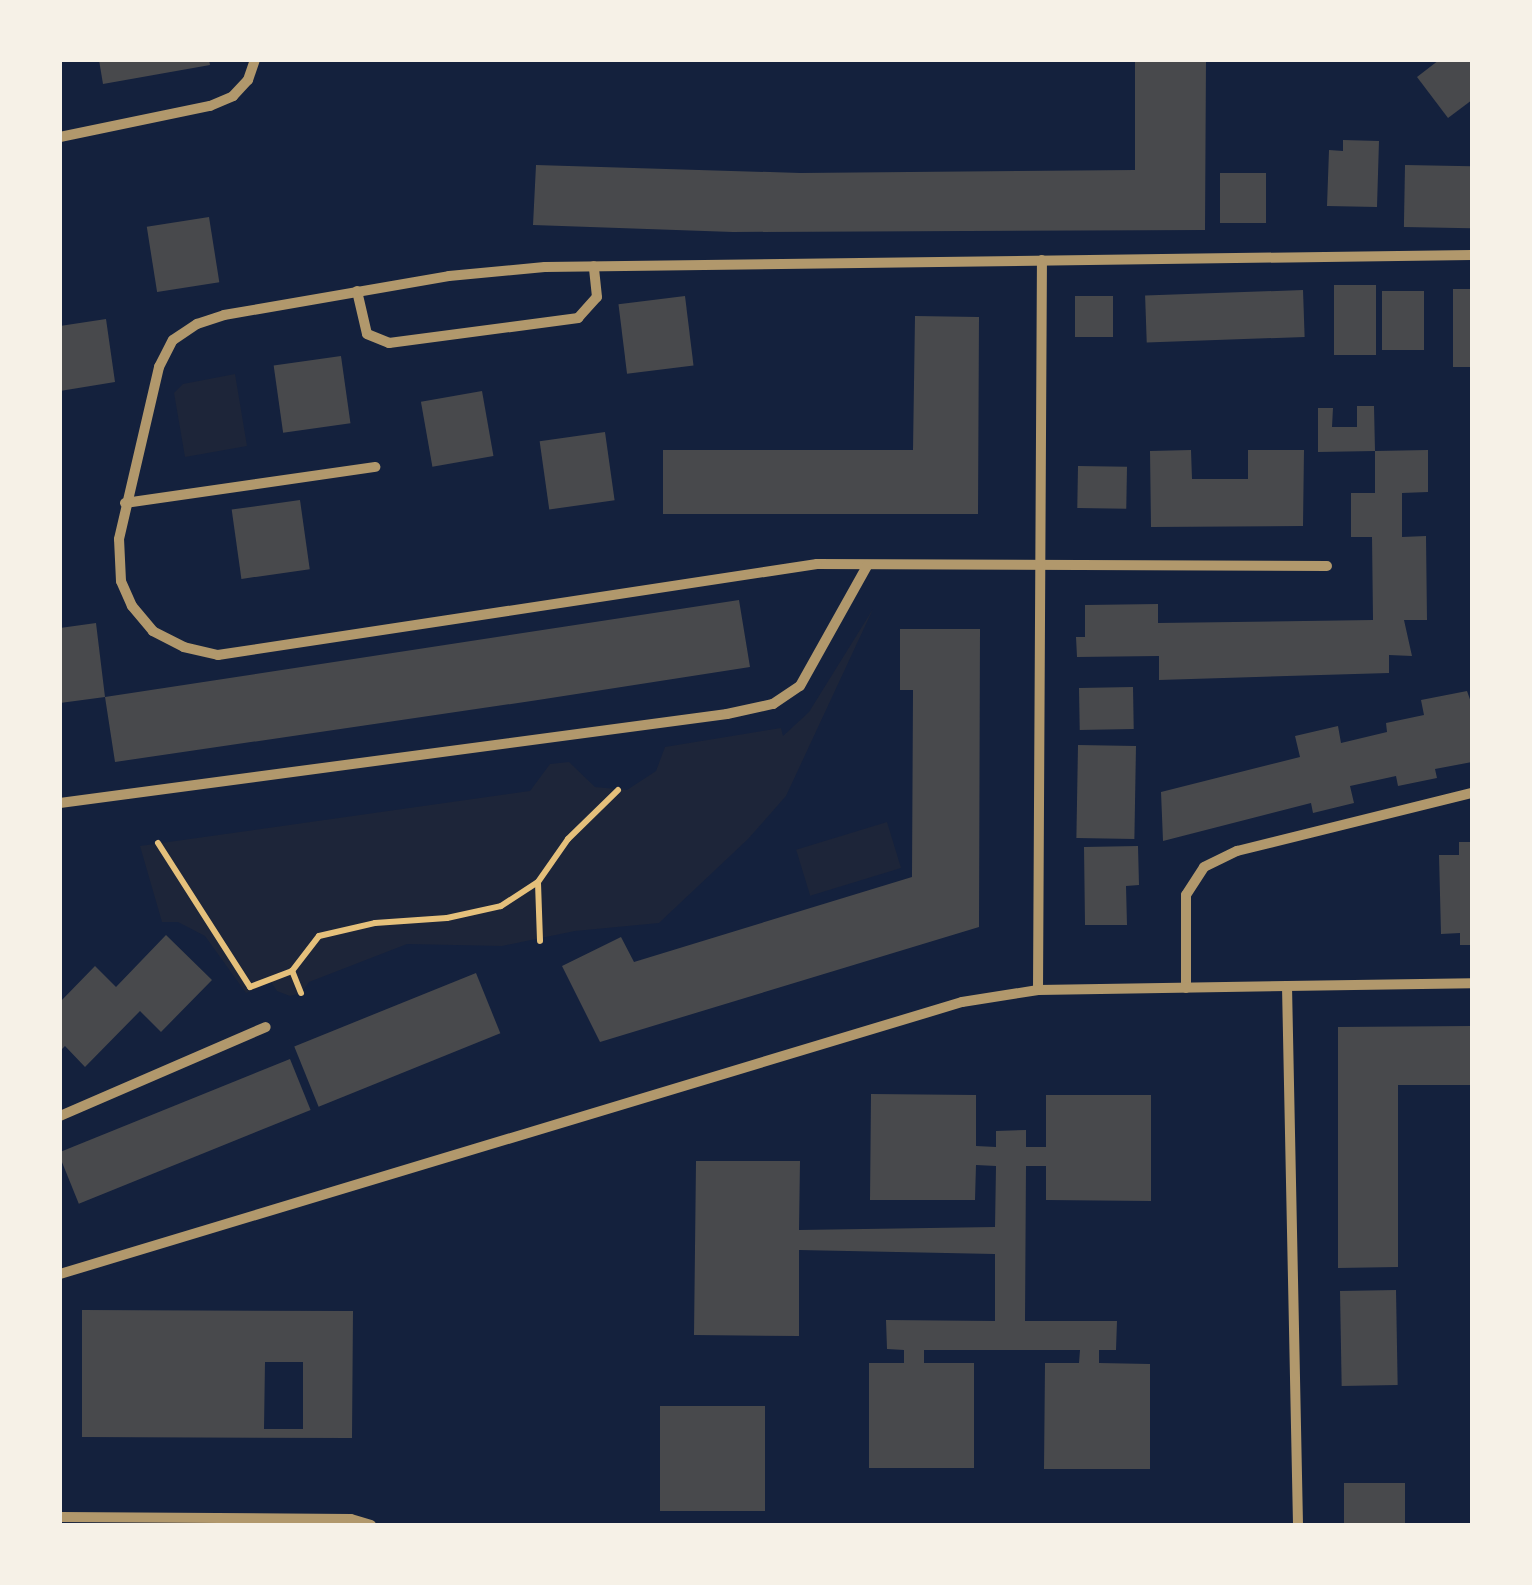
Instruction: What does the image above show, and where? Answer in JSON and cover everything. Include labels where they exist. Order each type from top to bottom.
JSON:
[{"type":"street","points":[[60,137],[210,106],[234,96],[248,80],[255,60]]},
{"type":"street","points":[[1327,566],[817,564],[218,655],[184,647],[153,631],[132,606],[121,582],[119,539],[159,367],[174,340],[197,324],[224,315],[449,276],[594,266],[1472,254]]},
{"type":"street","points":[[1038,990],[1042,260]]},
{"type":"street","points":[[357,291],[368,334],[390,343],[578,318],[597,297],[594,266]]},
{"type":"street","points":[[125,503],[374,466]]},
{"type":"street","points":[[60,802],[773,704],[800,686],[867,566]]},
{"type":"street","points":[[1186,988],[1186,895],[1204,867],[1237,851],[1472,793]]},
{"type":"street","points":[[60,1274],[962,1002],[1038,990],[1472,983]]},
{"type":"street","points":[[1287,986],[1298,1525]]},
{"type":"street","points":[[60,1116],[266,1027]]},
{"type":"street","points":[[60,1517],[352,1518],[371,1525]]},
{"type":"path","points":[[158,843],[250,987],[292,971],[320,936],[375,923],[501,906],[538,882],[568,839],[618,790]]},
{"type":"path","points":[[538,882],[540,942]]},
{"type":"path","points":[[292,971],[301,992]]},
{"type":"shaded area","points":[[235,374],[247,446],[185,457],[174,393],[183,384]]},
{"type":"shaded area","points":[[873,609],[786,796],[748,839],[659,923],[575,931],[502,946],[407,944],[309,982],[301,993],[290,996],[277,991],[271,982],[246,993],[205,936],[178,922],[162,922],[140,846],[530,791],[550,764],[569,762],[595,787],[627,790],[656,771],[665,747],[781,728],[783,736],[809,712]]},
{"type":"shaded area","points":[[887,822],[901,868],[810,896],[796,850]]},
{"type":"building","points":[[99,60],[209,60],[210,65],[103,84]]},
{"type":"building","points":[[1135,60],[1206,60],[1205,230],[733,232],[533,225],[536,165],[800,173],[1135,170]]},
{"type":"building","points":[[1439,60],[1472,60],[1472,100],[1448,118],[1417,77]]},
{"type":"building","points":[[1343,140],[1379,141],[1377,207],[1327,206],[1329,150],[1343,151]]},
{"type":"building","points":[[1405,165],[1472,166],[1471,228],[1404,227]]},
{"type":"building","points":[[1220,173],[1266,173],[1266,223],[1220,223]]},
{"type":"building","points":[[209,217],[219,282],[157,292],[147,227]]},
{"type":"building","points":[[1334,285],[1376,285],[1376,355],[1334,355]]},
{"type":"building","points":[[1453,289],[1472,289],[1472,367],[1453,367]]},
{"type":"building","points":[[1303,290],[1305,337],[1147,342],[1145,296]]},
{"type":"building","points":[[1382,291],[1424,291],[1424,350],[1382,350]]},
{"type":"building","points":[[685,296],[694,365],[627,374],[618,304]]},
{"type":"building","points":[[1075,296],[1113,296],[1113,337],[1075,337]]},
{"type":"building","points":[[915,316],[979,317],[978,514],[663,514],[663,450],[913,450]]},
{"type":"building","points":[[106,319],[115,382],[60,391],[60,326]]},
{"type":"building","points":[[341,356],[350,423],[283,433],[274,365]]},
{"type":"building","points":[[482,391],[493,456],[432,467],[421,402]]},
{"type":"building","points":[[1357,406],[1374,406],[1375,451],[1318,452],[1318,408],[1333,408],[1332,427],[1357,427]]},
{"type":"building","points":[[605,432],[615,500],[549,510],[540,441]]},
{"type":"building","points":[[1191,450],[1192,479],[1248,479],[1248,450],[1304,450],[1303,526],[1151,527],[1150,451]]},
{"type":"building","points":[[1428,450],[1428,492],[1402,493],[1402,537],[1426,536],[1427,620],[1404,620],[1412,656],[1389,655],[1389,673],[1159,680],[1159,656],[1077,657],[1076,637],[1085,637],[1085,605],[1158,604],[1158,623],[1373,620],[1372,537],[1351,537],[1351,493],[1375,493],[1375,451]]},
{"type":"building","points":[[1078,466],[1127,467],[1126,509],[1077,508]]},
{"type":"building","points":[[300,500],[310,569],[241,579],[232,510]]},
{"type":"building","points":[[739,600],[750,667],[115,762],[105,697]]},
{"type":"building","points":[[96,623],[105,697],[60,703],[60,628]]},
{"type":"building","points":[[900,629],[980,629],[979,927],[600,1042],[562,966],[621,937],[634,962],[912,877],[913,690],[900,690]]},
{"type":"building","points":[[1133,687],[1134,729],[1080,730],[1079,688]]},
{"type":"building","points":[[1467,691],[1472,705],[1472,762],[1435,769],[1437,778],[1398,786],[1396,776],[1350,786],[1354,803],[1313,813],[1311,803],[1163,841],[1161,792],[1300,757],[1295,736],[1338,726],[1341,743],[1387,732],[1386,723],[1424,715],[1421,700]]},
{"type":"building","points":[[1078,745],[1136,746],[1134,839],[1076,838]]},
{"type":"building","points":[[1459,842],[1472,842],[1472,945],[1460,945],[1460,933],[1441,934],[1439,855],[1459,855]]},
{"type":"building","points":[[1138,846],[1139,885],[1126,886],[1127,925],[1085,925],[1084,847]]},
{"type":"building","points":[[166,935],[212,980],[161,1032],[140,1011],[85,1067],[65,1046],[60,1051],[60,1002],[95,966],[116,987]]},
{"type":"building","points":[[476,973],[500,1033],[319,1107],[294,1046]]},
{"type":"building","points":[[1472,1026],[1472,1085],[1398,1085],[1398,1267],[1338,1268],[1338,1027]]},
{"type":"building","points":[[290,1059],[311,1110],[79,1204],[60,1152]]},
{"type":"building","points":[[871,1094],[976,1095],[976,1146],[996,1147],[996,1131],[1026,1130],[1026,1147],[1046,1147],[1046,1095],[1151,1095],[1151,1201],[1046,1200],[1046,1166],[1026,1166],[1025,1321],[1117,1321],[1116,1350],[1099,1350],[1099,1363],[1150,1364],[1150,1469],[1044,1469],[1045,1363],[1079,1363],[1080,1350],[924,1350],[924,1363],[974,1363],[974,1468],[869,1468],[869,1363],[904,1363],[904,1350],[887,1349],[886,1320],[995,1321],[995,1254],[799,1250],[799,1336],[694,1335],[696,1161],[800,1161],[799,1230],[995,1227],[996,1166],[976,1165],[975,1200],[870,1200]]},
{"type":"building","points":[[1396,1290],[1398,1385],[1342,1386],[1340,1291]]},
{"type":"building","points":[[82,1310],[353,1311],[352,1438],[82,1437]],"holes":[[[265,1362],[303,1362],[303,1429],[264,1429]]]},
{"type":"building","points":[[660,1406],[765,1406],[765,1511],[660,1511]]},
{"type":"building","points":[[1344,1483],[1405,1483],[1405,1525],[1344,1525]]}]
